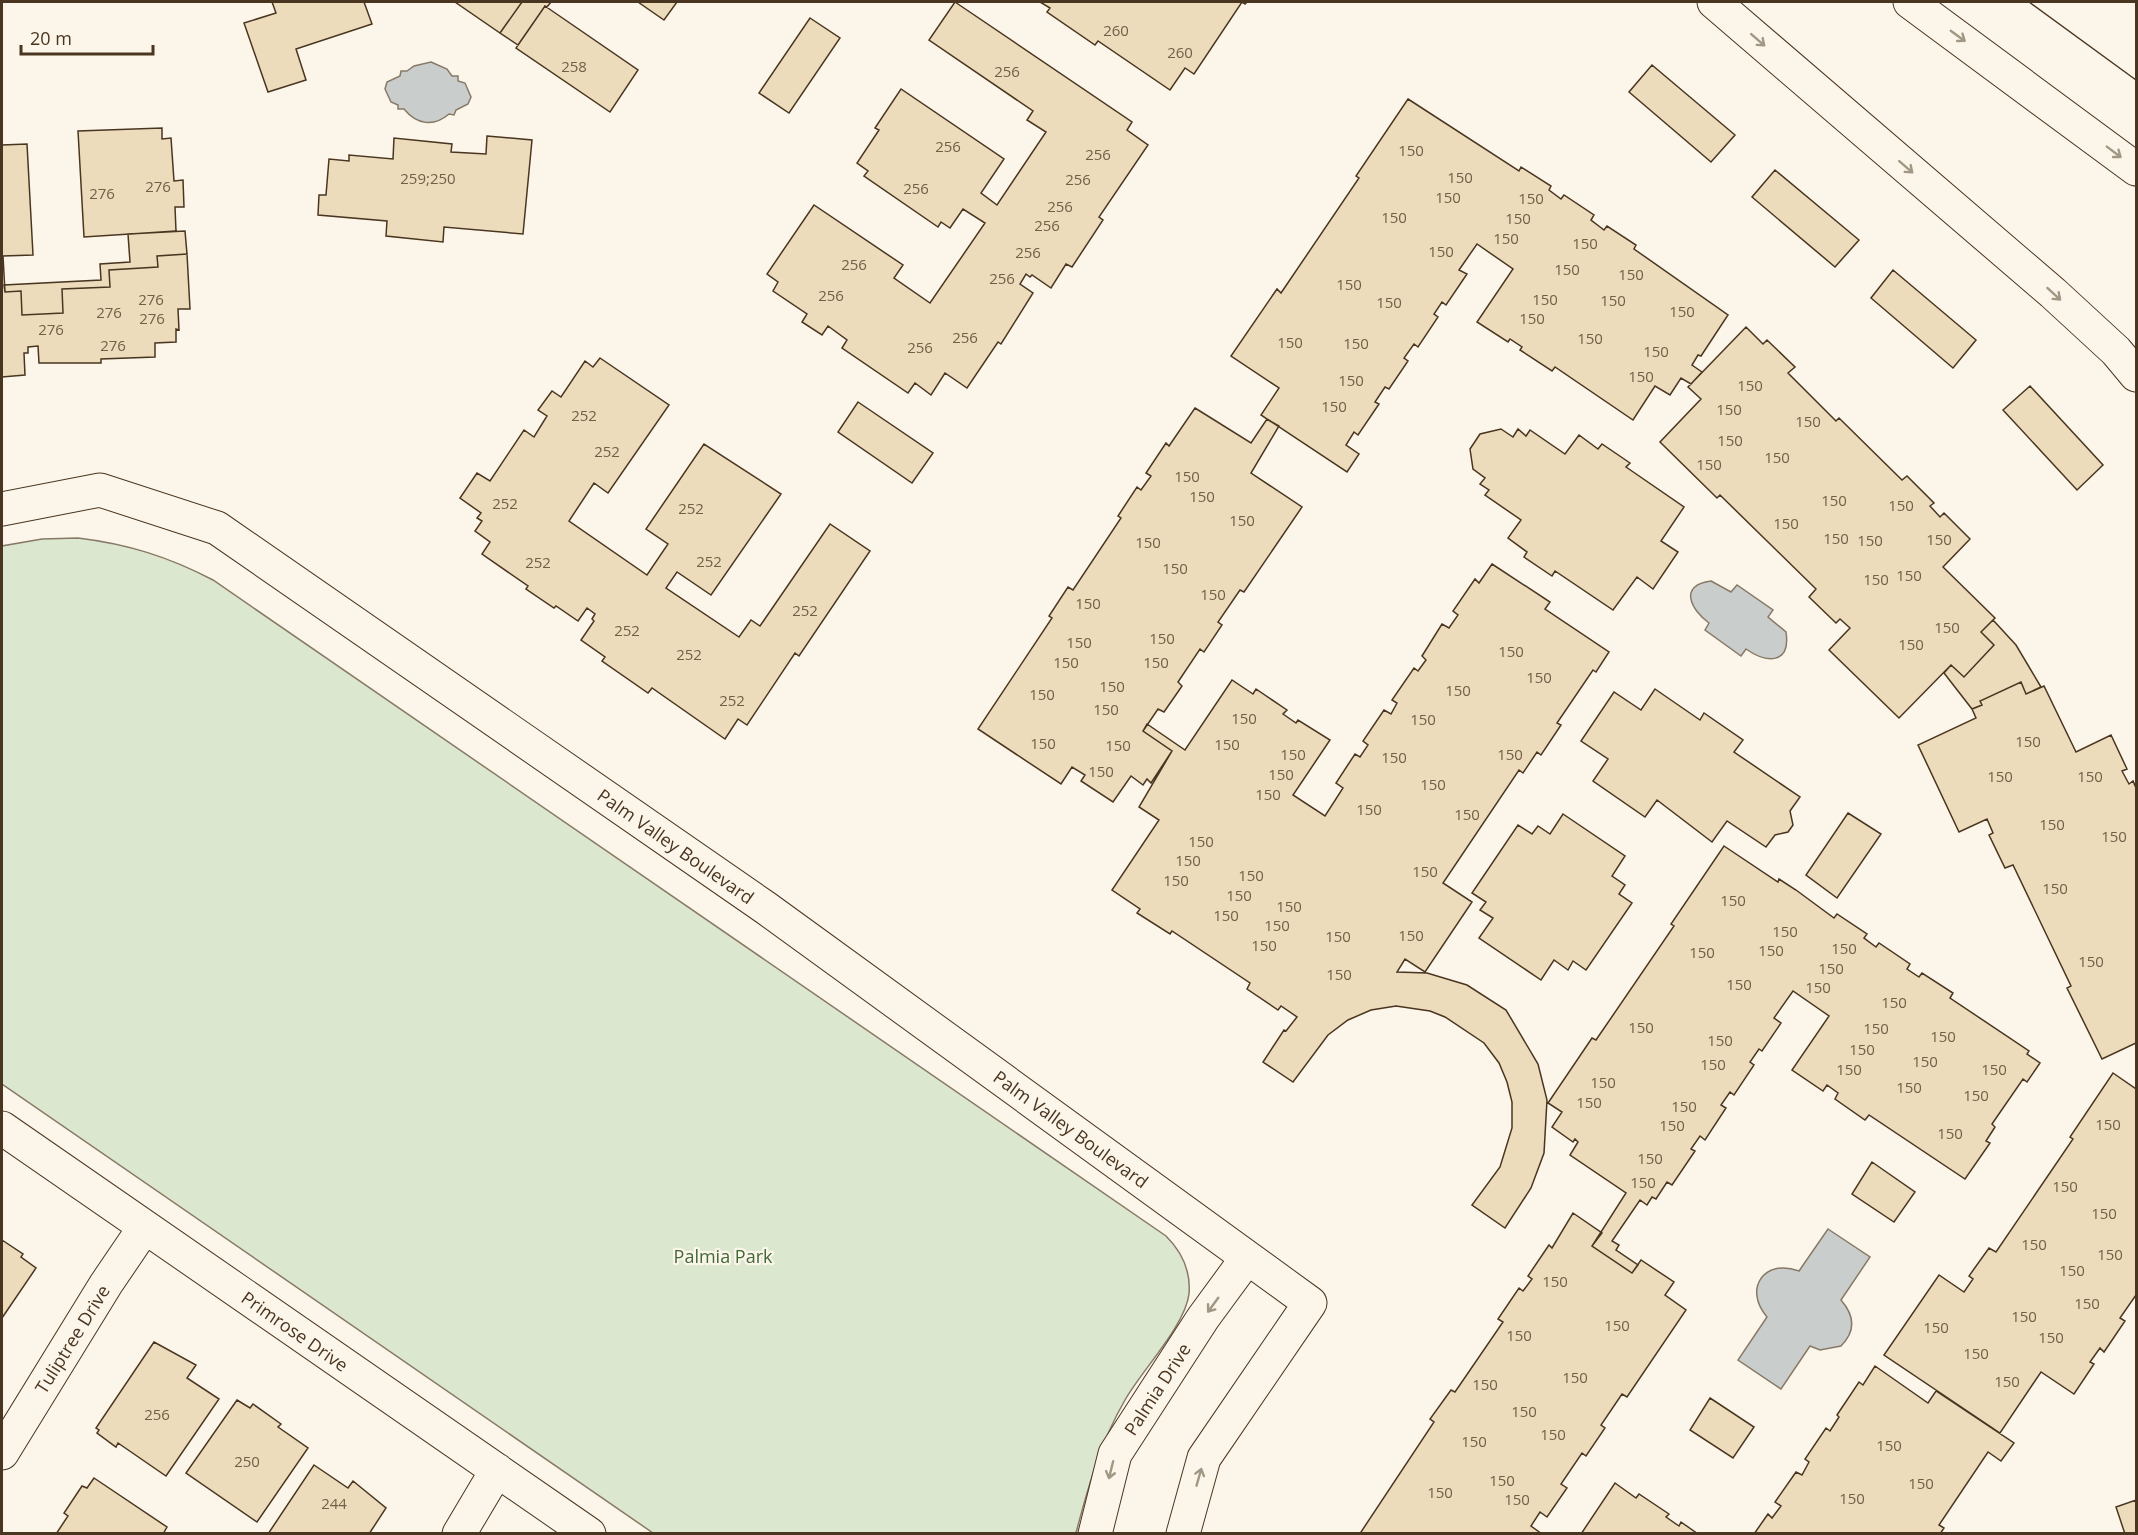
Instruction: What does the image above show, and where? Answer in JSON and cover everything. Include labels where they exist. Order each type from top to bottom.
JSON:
[{"type":"main road","points":[[1714,2],[2053,293],[2116,351],[2136,375]]},
{"type":"main road","points":[[1910,2],[2136,169]]},
{"type":"main road","name":"Palm Valley Boulevard","points":[[2,509],[100,490],[217,528],[766,908],[1310,1303],[1204,1458],[1183,1533]]},
{"type":"main road","name":"Primrose Drive","points":[[2,1128],[589,1533]]},
{"type":"main road","name":"Tuliptree Drive","points":[[2,1453],[106,1284],[144,1228]]},
{"type":"main road","name":"Palmia Drive","points":[[1095,1533],[1115,1454],[1203,1318],[1247,1258]]},
{"type":"main road","points":[[459,1533],[497,1470]]},
{"type":"green space","name":"Palmia Park","points":[[78,538],[148,553],[213,580],[1166,1236],[1176,1248],[1187,1269],[1189,1294],[1186,1307],[1180,1320],[1132,1388],[1116,1416],[1096,1465],[1076,1533],[653,1533],[2,1084],[2,546],[42,539]]},
{"type":"shaded area","points":[[431,62],[447,69],[452,76],[458,76],[458,81],[465,83],[471,97],[468,104],[456,110],[454,115],[449,114],[437,121],[426,122],[414,118],[404,109],[398,109],[398,105],[391,102],[385,89],[387,82],[400,76],[401,71]]},
{"type":"shaded area","points":[[1711,581],[1731,592],[1737,585],[1773,610],[1768,617],[1786,632],[1787,643],[1781,656],[1761,657],[1746,649],[1741,656],[1705,630],[1709,623],[1697,612],[1691,599],[1691,593],[1694,587]]},
{"type":"shaded area","points":[[1828,1229],[1870,1257],[1841,1300],[1849,1312],[1851,1329],[1841,1346],[1820,1350],[1810,1346],[1781,1389],[1738,1360],[1767,1317],[1760,1306],[1757,1287],[1767,1272],[1787,1268],[1799,1271]]},
{"type":"building","points":[[272,2],[364,2],[372,24],[296,49],[306,80],[268,92],[244,23],[276,13]]},
{"type":"building","points":[[455,2],[522,2],[500,33]]},
{"type":"building","points":[[522,2],[551,2],[547,7],[545,6],[518,45],[500,33]]},
{"type":"building","points":[[638,2],[677,2],[664,20]]},
{"type":"building","points":[[955,2],[1132,122],[1127,130],[1148,145],[1099,217],[1103,220],[1072,267],[1066,264],[1051,288],[1032,275],[1030,277],[1026,274],[1020,284],[1033,293],[1001,344],[998,342],[967,388],[945,373],[931,395],[915,383],[908,393],[842,348],[847,340],[828,326],[822,335],[802,322],[807,314],[773,291],[778,282],[767,274],[814,205],[903,265],[894,278],[930,303],[985,223],[963,209],[950,228],[941,222],[938,227],[864,176],[868,171],[857,163],[879,130],[875,128],[901,89],[1004,159],[981,193],[997,205],[1046,132],[1027,120],[1033,111],[929,40]]},
{"type":"building","points":[[1040,2],[1242,2],[1194,74],[1185,68],[1170,90],[1098,41],[1095,45],[1047,12],[1050,8]]},
{"type":"building","points":[[545,6],[638,70],[610,112],[516,48]]},
{"type":"building","points":[[810,18],[840,38],[789,113],[759,93]]},
{"type":"building","points":[[1652,65],[1735,135],[1711,162],[1629,92]]},
{"type":"building","points":[[1408,99],[1519,171],[1521,167],[1551,186],[1549,190],[1561,199],[1564,195],[1594,215],[1591,220],[1604,230],[1607,226],[1636,245],[1634,249],[1728,315],[1701,356],[1698,355],[1692,365],[1702,372],[1691,384],[1681,378],[1670,395],[1655,386],[1633,420],[1555,367],[1552,371],[1520,350],[1522,347],[1510,339],[1508,342],[1477,322],[1513,269],[1477,244],[1459,270],[1467,274],[1446,305],[1442,302],[1434,314],[1438,317],[1418,347],[1414,344],[1404,358],[1408,361],[1389,389],[1385,387],[1375,402],[1379,404],[1358,435],[1354,432],[1346,445],[1359,454],[1347,472],[1261,415],[1279,388],[1231,356],[1277,289],[1281,293],[1359,178],[1356,176]]},
{"type":"building","points":[[162,128],[162,139],[171,138],[174,181],[183,180],[184,207],[175,207],[176,231],[84,237],[78,131]]},
{"type":"building","points":[[487,136],[532,140],[523,234],[444,227],[443,242],[386,236],[387,221],[318,215],[319,195],[326,195],[329,159],[349,161],[349,155],[393,159],[394,138],[452,144],[451,152],[486,154]]},
{"type":"building","points":[[27,144],[33,255],[3,256],[5,292],[21,291],[22,315],[63,313],[62,289],[110,287],[109,270],[158,267],[157,256],[187,254],[190,309],[178,309],[179,330],[176,329],[176,342],[155,343],[155,357],[101,359],[101,363],[39,363],[38,346],[28,347],[28,353],[24,353],[25,375],[2,377],[2,145]]},
{"type":"building","points":[[1775,170],[1859,240],[1835,267],[1752,197]]},
{"type":"building","points":[[185,231],[187,254],[157,256],[158,267],[109,270],[110,287],[62,289],[63,313],[22,315],[21,291],[5,292],[4,285],[101,280],[100,264],[130,262],[128,234]]},
{"type":"building","points":[[1893,270],[1976,340],[1953,368],[1871,298]]},
{"type":"building","points":[[1746,327],[1763,344],[1767,340],[1795,367],[1788,373],[1836,421],[1839,418],[1902,480],[1907,476],[1934,503],[1930,506],[1940,517],[1944,513],[1970,539],[1943,567],[1995,618],[1981,632],[1994,645],[1964,677],[1951,665],[1899,718],[1829,650],[1850,628],[1840,619],[1836,623],[1809,597],[1816,589],[1720,495],[1717,498],[1660,442],[1701,399],[1688,387]]},
{"type":"building","points":[[600,358],[669,405],[608,493],[594,483],[569,521],[647,575],[668,544],[646,529],[704,444],[781,494],[711,595],[677,572],[666,588],[739,637],[751,620],[760,626],[830,524],[870,551],[799,656],[795,653],[747,725],[738,719],[725,739],[652,688],[648,693],[602,661],[605,657],[581,640],[594,621],[592,619],[595,614],[587,608],[578,621],[526,589],[528,586],[482,554],[490,542],[475,531],[482,521],[477,518],[481,513],[460,498],[477,473],[490,481],[524,430],[534,437],[547,416],[538,410],[552,391],[561,397],[585,361],[593,367]]},
{"type":"building","points":[[2030,386],[2103,465],[2077,490],[2003,410]]},
{"type":"building","points":[[858,402],[933,453],[912,483],[838,432]]},
{"type":"building","points":[[1195,408],[1251,443],[1267,419],[1279,426],[1251,473],[1302,507],[1244,592],[1240,590],[1218,622],[1222,625],[1204,652],[1200,649],[1178,682],[1182,686],[1164,712],[1158,709],[1143,731],[1172,751],[1151,783],[1147,779],[1143,785],[1131,776],[1113,802],[1081,781],[1085,775],[1072,767],[1061,784],[978,729],[1052,618],[1049,616],[1068,587],[1073,590],[1121,518],[1118,516],[1137,487],[1141,490],[1151,476],[1146,473],[1166,443],[1169,446]]},
{"type":"building","points":[[1501,429],[1513,437],[1518,429],[1526,436],[1530,430],[1565,454],[1579,435],[1598,449],[1602,444],[1630,463],[1626,467],[1684,507],[1661,541],[1678,552],[1653,589],[1637,577],[1613,610],[1555,571],[1552,576],[1524,557],[1527,552],[1508,538],[1521,520],[1485,495],[1489,490],[1480,484],[1485,478],[1473,469],[1470,449],[1480,434]]},
{"type":"building","points":[[1492,564],[1550,602],[1545,609],[1609,652],[1596,672],[1593,670],[1557,723],[1561,725],[1541,755],[1537,752],[1523,773],[1519,770],[1443,883],[1472,902],[1425,972],[1405,959],[1397,972],[1427,973],[1467,985],[1506,1010],[1538,1064],[1547,1100],[1544,1153],[1531,1188],[1505,1228],[1472,1205],[1500,1167],[1512,1128],[1512,1102],[1507,1082],[1499,1063],[1484,1043],[1445,1017],[1430,1011],[1396,1006],[1371,1010],[1348,1020],[1328,1035],[1293,1082],[1263,1062],[1284,1030],[1286,1031],[1297,1017],[1281,1006],[1278,1010],[1247,989],[1250,983],[1172,931],[1170,934],[1137,913],[1140,909],[1112,890],[1159,820],[1139,807],[1172,751],[1143,731],[1147,724],[1185,750],[1232,680],[1253,694],[1256,689],[1287,710],[1283,714],[1296,723],[1298,720],[1330,740],[1293,795],[1325,816],[1343,788],[1336,783],[1355,754],[1360,757],[1368,745],[1363,741],[1384,710],[1391,714],[1397,703],[1392,700],[1414,668],[1418,671],[1426,660],[1422,656],[1442,624],[1449,628],[1458,615],[1453,611],[1475,579],[1479,583]]},
{"type":"building","points":[[1993,620],[2016,645],[2041,687],[2026,694],[2021,682],[1980,701],[1982,705],[1972,709],[1944,673],[1951,665],[1964,677],[1994,645],[1981,632]]},
{"type":"building","points":[[2021,682],[2026,694],[2044,686],[2076,752],[2111,735],[2127,769],[2122,771],[2129,784],[2133,781],[2136,788],[2136,1043],[2102,1059],[2067,988],[2071,986],[2013,865],[2005,868],[1989,835],[1993,833],[1987,819],[1959,832],[1918,745],[1976,718],[1972,709],[1982,705],[1980,701]]},
{"type":"building","points":[[1655,689],[1700,720],[1704,713],[1743,740],[1734,752],[1800,797],[1790,811],[1793,825],[1788,832],[1775,835],[1766,847],[1727,821],[1712,842],[1657,800],[1645,817],[1593,781],[1608,759],[1581,741],[1614,692],[1641,710]]},
{"type":"building","points":[[1848,813],[1881,834],[1837,898],[1806,875]]},
{"type":"building","points":[[1563,814],[1625,856],[1612,876],[1625,885],[1619,894],[1632,903],[1586,970],[1573,961],[1568,970],[1554,960],[1541,980],[1479,938],[1493,918],[1480,910],[1486,902],[1472,893],[1518,825],[1532,834],[1538,826],[1550,834]]},
{"type":"building","points":[[1724,846],[1778,882],[1779,879],[1796,890],[1834,918],[1837,914],[1867,934],[1864,938],[1876,947],[1879,943],[1910,964],[1907,969],[1919,977],[1922,973],[1953,993],[1950,998],[2029,1051],[2027,1054],[2040,1063],[2027,1082],[2023,1079],[1992,1124],[1995,1127],[1986,1141],[1990,1143],[1965,1179],[1869,1115],[1865,1120],[1835,1099],[1838,1093],[1827,1085],[1823,1091],[1792,1070],[1829,1016],[1793,991],[1774,1018],[1781,1023],[1762,1051],[1759,1049],[1750,1062],[1754,1065],[1734,1095],[1730,1092],[1721,1105],[1726,1108],[1705,1140],[1700,1136],[1691,1149],[1695,1151],[1672,1185],[1667,1182],[1656,1199],[1652,1197],[1647,1205],[1640,1200],[1612,1241],[1619,1245],[1616,1250],[1638,1265],[1632,1273],[1592,1246],[1626,1193],[1570,1155],[1578,1142],[1575,1139],[1573,1142],[1552,1127],[1562,1112],[1548,1103],[1592,1038],[1596,1040],[1674,926],[1671,924]]},
{"type":"building","points":[[2113,1073],[2136,1089],[2136,1295],[2120,1318],[2125,1321],[2104,1352],[2100,1348],[2090,1362],[2094,1364],[2074,1394],[2041,1372],[2000,1433],[1884,1355],[1939,1275],[1964,1292],[1973,1279],[1969,1276],[1989,1248],[1996,1252],[2073,1139],[2070,1137]]},
{"type":"building","points":[[1872,1162],[1915,1192],[1894,1222],[1852,1194]]},
{"type":"building","points":[[1573,1213],[1602,1233],[1592,1246],[1632,1273],[1641,1260],[1674,1282],[1665,1295],[1686,1310],[1627,1397],[1622,1394],[1601,1425],[1605,1428],[1586,1456],[1582,1453],[1561,1484],[1567,1488],[1547,1517],[1540,1512],[1531,1526],[1542,1534],[1364,1534],[1361,1532],[1434,1422],[1430,1419],[1451,1390],[1455,1392],[1503,1322],[1498,1319],[1519,1288],[1523,1291],[1532,1279],[1528,1276],[1549,1245],[1552,1248]]},
{"type":"building","points":[[2,1240],[23,1254],[21,1257],[36,1268],[2,1318]]},
{"type":"building","points":[[154,1342],[196,1365],[187,1378],[219,1399],[166,1476],[118,1443],[116,1447],[97,1433],[99,1430],[96,1428]]},
{"type":"building","points":[[1875,1366],[1928,1403],[1936,1391],[2014,1443],[2001,1461],[1988,1452],[1939,1525],[1944,1528],[1940,1534],[1754,1534],[1768,1514],[1772,1518],[1781,1506],[1775,1502],[1796,1472],[1802,1475],[1809,1462],[1805,1459],[1826,1428],[1830,1431],[1839,1417],[1837,1415],[1859,1382],[1863,1385]]},
{"type":"building","points":[[1710,1398],[1754,1427],[1733,1458],[1690,1430]]},
{"type":"building","points":[[237,1400],[250,1408],[253,1404],[281,1424],[278,1427],[308,1448],[257,1522],[186,1473]]},
{"type":"building","points":[[314,1465],[348,1488],[353,1481],[386,1508],[369,1534],[268,1534]]},
{"type":"building","points":[[94,1478],[167,1527],[163,1534],[56,1534],[68,1516],[64,1513],[82,1486],[87,1488]]},
{"type":"building","points":[[1615,1483],[1636,1498],[1639,1494],[1669,1514],[1666,1517],[1679,1526],[1681,1522],[1698,1534],[1581,1534]]},
{"type":"building","points":[[2136,1500],[2136,1534],[2125,1534],[2116,1507]]},
{"type":"tram line","points":[[2029,2],[2136,80]]}]
